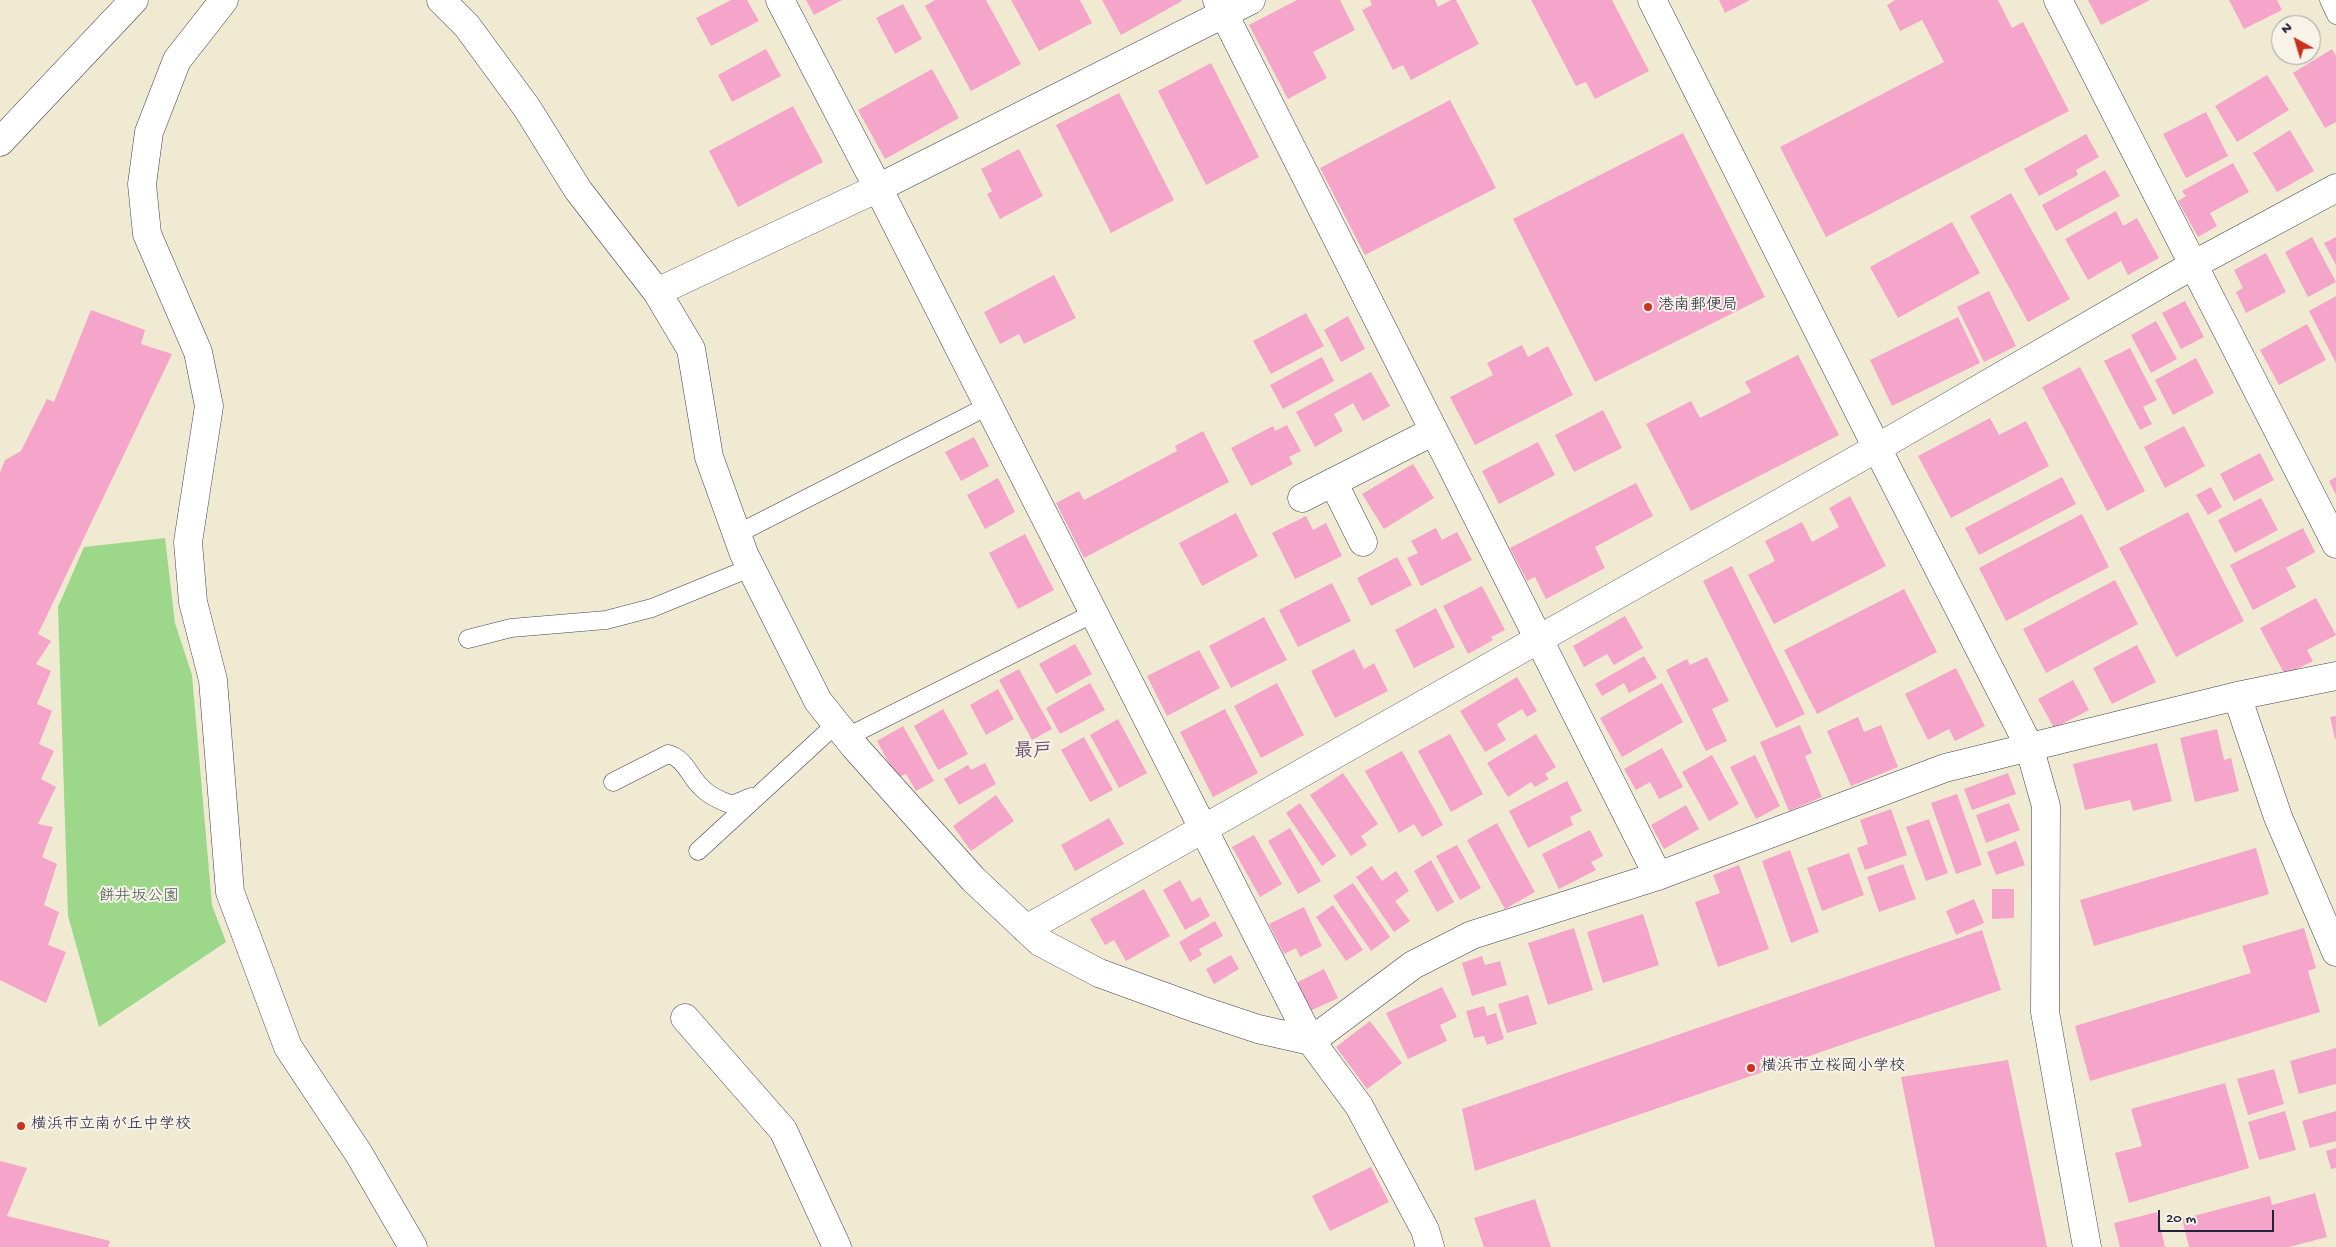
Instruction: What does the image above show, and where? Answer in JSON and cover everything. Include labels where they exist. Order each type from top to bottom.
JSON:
[{"type":"street","points":[[0,142],[134,0]]},
{"type":"street","points":[[224,0],[177,60],[149,132],[142,184],[147,234],[198,352],[209,406],[188,542],[193,602],[213,680],[230,892],[288,1047],[359,1154],[413,1247]]},
{"type":"street","points":[[440,0],[468,26],[527,108],[578,190],[657,292],[691,349],[709,457],[750,568],[818,701],[842,731],[973,879],[1040,942],[1099,973],[1258,1030],[1311,1040],[1413,965],[1472,935],[1658,876],[1945,768],[2237,696],[2336,676]]},
{"type":"street","points":[[780,0],[878,188],[1311,1040],[1359,1106],[1425,1230],[1430,1247]]},
{"type":"street","points":[[657,292],[878,188],[1221,7],[1251,0]]},
{"type":"street","points":[[1652,0],[1877,448],[2030,746],[2046,806],[2045,1012],[2087,1247]]},
{"type":"street","points":[[2058,0],[2336,544]]},
{"type":"street","points":[[1221,7],[1658,876]]},
{"type":"street","points":[[1026,929],[1877,448],[2193,266],[2336,188]]},
{"type":"street","points":[[1302,498],[1434,431]]},
{"type":"street","points":[[1333,482],[1363,542]]},
{"type":"street","points":[[2237,696],[2278,817],[2336,952]]},
{"type":"street","points":[[685,1018],[783,1130],[837,1247]]},
{"type":"lane","points":[[2329,0],[2336,14]]},
{"type":"lane","points":[[737,534],[988,406]]},
{"type":"lane","points":[[468,639],[512,628],[606,620],[643,610],[750,568]]},
{"type":"lane","points":[[698,851],[756,795],[842,731],[1094,613]]},
{"type":"lane","points":[[613,782],[668,754],[677,756],[700,787],[718,800],[732,805],[756,795]]},
{"type":"green space","name":"餅井坂公園","points":[[165,538],[175,623],[192,675],[212,905],[226,942],[99,1027],[68,916],[58,607],[84,547]]},
{"type":"building","points":[[731,0],[747,0],[759,21],[711,46],[696,18]]},
{"type":"building","points":[[806,0],[842,0],[814,15]]},
{"type":"building","points":[[935,0],[986,0],[1021,64],[971,91],[925,6]]},
{"type":"building","points":[[1011,0],[1080,0],[1092,23],[1039,51]]},
{"type":"building","points":[[1102,0],[1182,0],[1182,1],[1121,35]]},
{"type":"building","points":[[1297,0],[1340,0],[1355,30],[1313,52],[1327,78],[1288,99],[1249,25]]},
{"type":"building","points":[[1370,0],[1435,0],[1438,7],[1451,0],[1456,0],[1479,44],[1411,80],[1403,65],[1393,70],[1362,10],[1372,5]]},
{"type":"building","points":[[1531,0],[1612,0],[1649,71],[1595,99],[1586,82],[1576,86]]},
{"type":"building","points":[[1719,0],[1750,0],[1725,13]]},
{"type":"building","points":[[1895,0],[1998,0],[2012,28],[2023,22],[2069,111],[1826,237],[1780,147],[1944,62],[1922,20],[1900,31],[1887,5]]},
{"type":"building","points":[[2088,0],[2150,0],[2101,25]]},
{"type":"building","points":[[2229,0],[2277,0],[2282,10],[2244,29]]},
{"type":"building","points":[[903,4],[922,39],[895,54],[876,18]]},
{"type":"building","points":[[766,49],[781,76],[732,102],[718,75]]},
{"type":"building","points":[[2332,49],[2336,56],[2336,122],[2325,128],[2293,73],[2306,65],[2321,65],[2321,56]]},
{"type":"building","points":[[1211,63],[1259,157],[1206,185],[1158,91]]},
{"type":"building","points":[[932,69],[959,118],[885,159],[858,110]]},
{"type":"building","points":[[2267,75],[2289,110],[2237,142],[2215,106]]},
{"type":"building","points":[[1119,93],[1174,200],[1111,233],[1056,125]]},
{"type":"building","points":[[1450,100],[1496,188],[1365,255],[1320,168]]},
{"type":"building","points":[[793,106],[823,162],[738,207],[709,151]]},
{"type":"building","points":[[2206,112],[2228,156],[2186,178],[2163,134]]},
{"type":"building","points":[[2290,130],[2314,171],[2277,192],[2253,153]]},
{"type":"building","points":[[1683,133],[1765,297],[1595,382],[1513,219]]},
{"type":"building","points":[[2086,134],[2099,157],[2076,170],[2078,175],[2039,196],[2024,169]]},
{"type":"building","points":[[1019,149],[1043,196],[1000,219],[987,194],[992,191],[981,169]]},
{"type":"building","points":[[2233,163],[2249,192],[2210,213],[2217,226],[2198,237],[2178,201],[2186,196],[2182,191]]},
{"type":"building","points":[[2105,170],[2120,196],[2056,231],[2042,205]]},
{"type":"building","points":[[2011,193],[2070,299],[2028,322],[1970,216]]},
{"type":"building","points":[[2116,211],[2123,226],[2137,218],[2159,258],[2128,275],[2121,261],[2088,280],[2065,239]]},
{"type":"building","points":[[1952,222],[1980,273],[1898,318],[1870,267]]},
{"type":"building","points":[[2312,237],[2336,282],[2308,297],[2285,252]]},
{"type":"building","points":[[2336,237],[2336,265],[2324,243]]},
{"type":"building","points":[[2266,253],[2286,292],[2246,313],[2236,292],[2243,288],[2234,270]]},
{"type":"building","points":[[1054,275],[1076,318],[1024,344],[1019,334],[1000,344],[984,312]]},
{"type":"building","points":[[1989,291],[2016,346],[1984,362],[1957,307]]},
{"type":"building","points":[[2336,296],[2336,363],[2309,311]]},
{"type":"building","points":[[2185,301],[2204,337],[2181,349],[2162,313]]},
{"type":"building","points":[[91,310],[145,330],[141,344],[172,354],[38,634],[51,641],[36,664],[51,671],[37,704],[52,711],[39,744],[54,751],[41,779],[56,787],[38,824],[53,827],[42,857],[57,864],[44,905],[59,912],[48,945],[66,952],[46,1003],[0,980],[0,473],[5,460],[21,451],[47,399],[54,402]]},
{"type":"building","points":[[1306,313],[1324,346],[1271,374],[1253,341]]},
{"type":"building","points":[[1348,316],[1365,349],[1341,362],[1324,330]]},
{"type":"building","points":[[1958,317],[1980,363],[1892,406],[1870,360]]},
{"type":"building","points":[[2156,321],[2177,359],[2151,373],[2131,335]]},
{"type":"building","points":[[2307,324],[2326,360],[2279,385],[2260,350]]},
{"type":"building","points":[[1522,345],[1528,357],[1548,346],[1573,395],[1475,445],[1450,397],[1493,375],[1487,363]]},
{"type":"building","points":[[2130,348],[2157,400],[2143,407],[2152,424],[2140,430],[2104,361]]},
{"type":"building","points":[[1798,355],[1839,435],[1691,511],[1646,424],[1691,401],[1700,418],[1751,392],[1745,382]]},
{"type":"building","points":[[1322,357],[1334,381],[1283,409],[1270,385]]},
{"type":"building","points":[[2196,358],[2214,393],[2173,415],[2155,380]]},
{"type":"building","points":[[2080,367],[2145,491],[2107,511],[2042,387]]},
{"type":"building","points":[[1371,372],[1390,406],[1363,421],[1353,403],[1334,414],[1343,431],[1315,447],[1296,412]]},
{"type":"building","points":[[1603,410],[1622,448],[1574,472],[1555,435]]},
{"type":"building","points":[[1990,418],[1999,435],[2026,421],[2049,466],[1951,518],[1918,456]]},
{"type":"building","points":[[1287,425],[1301,451],[1289,457],[1293,464],[1251,486],[1231,448],[1273,426],[1275,431]]},
{"type":"building","points":[[2184,426],[2205,466],[2165,488],[2144,447]]},
{"type":"building","points":[[1203,431],[1229,482],[1084,558],[1056,503],[1079,491],[1084,500],[1177,451],[1175,446]]},
{"type":"building","points":[[974,437],[989,466],[961,481],[945,452]]},
{"type":"building","points":[[1538,442],[1555,475],[1499,504],[1482,471]]},
{"type":"building","points":[[2260,453],[2274,480],[2234,501],[2220,474]]},
{"type":"building","points":[[1413,464],[1434,498],[1384,529],[1362,494]]},
{"type":"building","points":[[2062,477],[2076,504],[1979,555],[1965,528]]},
{"type":"building","points":[[2336,477],[2336,495],[2329,481]]},
{"type":"building","points":[[998,478],[1015,512],[985,529],[967,495]]},
{"type":"building","points":[[1636,483],[1653,516],[1595,547],[1605,568],[1546,599],[1535,577],[1527,581],[1510,548]]},
{"type":"building","points":[[2211,487],[2222,507],[2208,515],[2196,495]]},
{"type":"building","points":[[1850,496],[1886,566],[1774,624],[1748,575],[1775,561],[1765,541],[1802,522],[1812,542],[1839,527],[1829,508]]},
{"type":"building","points":[[2261,498],[2278,530],[2235,553],[2218,520]]},
{"type":"building","points":[[2188,512],[2244,621],[2176,657],[2119,548]]},
{"type":"building","points":[[1236,513],[1258,556],[1202,586],[1179,543]]},
{"type":"building","points":[[2082,514],[2109,567],[2006,621],[1979,568]]},
{"type":"building","points":[[1306,516],[1313,530],[1326,523],[1342,556],[1295,579],[1272,533]]},
{"type":"building","points":[[1436,528],[1442,540],[1457,532],[1472,560],[1421,586],[1407,558],[1418,553],[1411,541]]},
{"type":"building","points":[[2303,528],[2315,552],[2286,568],[2296,587],[2253,610],[2230,565]]},
{"type":"building","points":[[1025,534],[1054,590],[1018,609],[989,553]]},
{"type":"building","points":[[1397,557],[1412,585],[1371,606],[1357,578]]},
{"type":"building","points":[[1732,566],[1805,714],[1776,728],[1703,581]]},
{"type":"building","points":[[2115,580],[2138,624],[2046,673],[2023,629]]},
{"type":"building","points":[[1332,583],[1351,621],[1298,647],[1279,610]]},
{"type":"building","points":[[1482,586],[1505,630],[1491,637],[1493,640],[1468,654],[1443,606]]},
{"type":"building","points":[[1904,589],[1937,652],[1817,714],[1784,650]]},
{"type":"building","points":[[2316,598],[2336,635],[2307,650],[2313,661],[2285,675],[2260,628]]},
{"type":"building","points":[[1436,608],[1455,647],[1414,668],[1395,630]]},
{"type":"building","points":[[1625,616],[1643,648],[1614,665],[1607,654],[1584,667],[1573,646]]},
{"type":"building","points":[[1264,617],[1287,660],[1231,688],[1209,646]]},
{"type":"building","points":[[1075,644],[1092,674],[1056,694],[1039,664]]},
{"type":"building","points":[[2137,645],[2156,682],[2112,704],[2093,668]]},
{"type":"building","points":[[1354,649],[1364,669],[1374,663],[1388,691],[1335,718],[1311,671]]},
{"type":"building","points":[[1199,650],[1220,688],[1167,716],[1147,676]]},
{"type":"building","points":[[1644,656],[1657,678],[1629,693],[1624,683],[1602,696],[1595,684]]},
{"type":"building","points":[[1707,657],[1729,701],[1712,709],[1727,741],[1706,751],[1666,670],[1687,659],[1690,665]]},
{"type":"building","points":[[1956,668],[1985,726],[1955,741],[1949,729],[1928,740],[1905,694]]},
{"type":"building","points":[[1019,669],[1052,729],[1032,740],[999,680]]},
{"type":"building","points":[[1517,677],[1537,711],[1527,717],[1522,709],[1497,724],[1506,740],[1485,752],[1460,711]]},
{"type":"building","points":[[2073,680],[2089,710],[2054,728],[2038,699]]},
{"type":"building","points":[[1090,683],[1105,710],[1060,734],[1046,708]]},
{"type":"building","points":[[1277,683],[1304,735],[1261,758],[1234,706]]},
{"type":"building","points":[[1662,683],[1683,722],[1622,757],[1600,718]]},
{"type":"building","points":[[998,689],[1014,719],[986,735],[970,705]]},
{"type":"building","points":[[943,709],[968,754],[938,770],[914,726]]},
{"type":"building","points":[[1225,709],[1258,773],[1213,797],[1180,732]]},
{"type":"building","points":[[2336,716],[2336,739],[2335,739],[2330,717]]},
{"type":"building","points":[[1858,717],[1864,732],[1881,725],[1898,767],[1851,786],[1827,731]]},
{"type":"building","points":[[1118,719],[1147,773],[1119,788],[1090,735]]},
{"type":"building","points":[[1800,725],[1812,753],[1805,756],[1822,797],[1789,811],[1760,742]]},
{"type":"building","points":[[903,726],[934,781],[916,791],[906,774],[897,778],[877,741]]},
{"type":"building","points":[[2217,729],[2224,760],[2231,758],[2239,791],[2195,802],[2180,738]]},
{"type":"building","points":[[1450,734],[1483,794],[1451,812],[1418,751]]},
{"type":"building","points":[[1536,734],[1556,767],[1545,774],[1549,779],[1535,787],[1531,782],[1508,797],[1487,763]]},
{"type":"building","points":[[1084,737],[1113,790],[1090,802],[1061,750]]},
{"type":"building","points":[[2157,743],[2172,801],[2133,811],[2130,800],[2085,810],[2073,764]]},
{"type":"building","points":[[1662,748],[1683,787],[1659,799],[1650,782],[1636,790],[1624,769]]},
{"type":"building","points":[[1402,751],[1443,825],[1422,837],[1414,824],[1399,833],[1365,771]]},
{"type":"building","points":[[1712,755],[1739,804],[1709,821],[1682,772]]},
{"type":"building","points":[[1755,755],[1780,806],[1756,819],[1730,767]]},
{"type":"building","points":[[985,763],[996,784],[959,805],[944,779],[968,765],[971,770]]},
{"type":"building","points":[[1343,773],[1378,824],[1361,836],[1367,845],[1351,856],[1310,795]]},
{"type":"building","points":[[2008,773],[2016,794],[1972,810],[1964,789]]},
{"type":"building","points":[[1567,781],[1582,811],[1570,817],[1573,825],[1528,848],[1509,811]]},
{"type":"building","points":[[1957,794],[1982,865],[1956,874],[1931,803]]},
{"type":"building","points":[[996,795],[1014,821],[971,851],[953,826]]},
{"type":"building","points":[[1300,803],[1336,856],[1322,866],[1286,813]]},
{"type":"building","points":[[2009,803],[2020,830],[1986,843],[1976,815]]},
{"type":"building","points":[[1686,805],[1699,829],[1664,849],[1651,825]]},
{"type":"building","points":[[1891,809],[1907,855],[1865,870],[1857,848],[1868,844],[1860,820]]},
{"type":"building","points":[[1109,818],[1124,844],[1075,871],[1061,845]]},
{"type":"building","points":[[1929,819],[1948,873],[1926,881],[1906,827]]},
{"type":"building","points":[[1497,823],[1535,892],[1505,909],[1467,840]]},
{"type":"building","points":[[1290,828],[1321,881],[1298,894],[1268,841]]},
{"type":"building","points":[[1590,830],[1603,856],[1591,862],[1596,870],[1559,889],[1542,854]]},
{"type":"building","points":[[1254,835],[1282,884],[1260,897],[1232,847]]},
{"type":"building","points":[[2016,841],[2025,865],[1996,875],[1987,852]]},
{"type":"building","points":[[1457,845],[1481,888],[1460,900],[1436,856]]},
{"type":"building","points":[[2256,848],[2269,894],[2094,946],[2080,900]]},
{"type":"building","points":[[1790,850],[1819,932],[1791,943],[1762,861]]},
{"type":"building","points":[[1849,853],[1864,895],[1822,911],[1807,868]]},
{"type":"building","points":[[1431,860],[1454,902],[1437,912],[1414,871]]},
{"type":"building","points":[[1903,864],[1916,899],[1879,912],[1867,877]]},
{"type":"building","points":[[1739,865],[1769,949],[1718,967],[1695,902],[1720,893],[1713,875]]},
{"type":"building","points":[[1372,866],[1382,881],[1396,871],[1409,891],[1395,901],[1410,921],[1394,932],[1356,877]]},
{"type":"building","points":[[1180,880],[1192,902],[1200,897],[1210,916],[1185,930],[1163,890]]},
{"type":"building","points":[[1353,883],[1390,937],[1371,951],[1333,896]]},
{"type":"building","points":[[1144,889],[1170,936],[1126,961],[1114,940],[1105,945],[1090,919]]},
{"type":"building","points":[[1992,889],[2014,889],[2014,918],[1992,919]]},
{"type":"building","points":[[1974,899],[1984,923],[1956,935],[1946,911]]},
{"type":"building","points":[[1333,905],[1363,950],[1346,961],[1316,917]]},
{"type":"building","points":[[1304,907],[1322,946],[1300,957],[1296,948],[1284,954],[1269,924]]},
{"type":"building","points":[[1643,914],[1659,965],[1603,983],[1587,932]]},
{"type":"building","points":[[1215,921],[1223,936],[1199,949],[1202,955],[1190,962],[1179,942]]},
{"type":"building","points":[[1574,928],[1593,990],[1548,1005],[1528,943]]},
{"type":"building","points":[[2304,928],[2316,968],[2308,971],[2320,1012],[2090,1081],[2075,1026],[2251,973],[2242,946]]},
{"type":"building","points":[[1982,930],[2001,990],[1475,1171],[1462,1109]]},
{"type":"building","points":[[1231,955],[1239,969],[1214,984],[1206,969]]},
{"type":"building","points":[[1482,956],[1485,965],[1500,961],[1507,985],[1472,996],[1462,963]]},
{"type":"building","points":[[1324,969],[1338,998],[1310,1011],[1296,983]]},
{"type":"building","points":[[1442,987],[1457,1017],[1440,1025],[1447,1041],[1408,1059],[1386,1013]]},
{"type":"building","points":[[1528,995],[1537,1024],[1507,1033],[1498,1004]]},
{"type":"building","points":[[1484,1006],[1487,1016],[1496,1013],[1504,1039],[1487,1045],[1484,1036],[1474,1038],[1466,1011]]},
{"type":"building","points":[[1370,1021],[1402,1063],[1367,1089],[1336,1047]]},
{"type":"building","points":[[2336,1048],[2336,1084],[2299,1094],[2290,1061]]},
{"type":"building","points":[[2008,1060],[2047,1247],[1935,1247],[1901,1077]]},
{"type":"building","points":[[2274,1069],[2284,1104],[2248,1115],[2237,1079]]},
{"type":"building","points":[[2225,1083],[2249,1168],[2129,1203],[2115,1153],[2142,1146],[2131,1109]]},
{"type":"building","points":[[2285,1111],[2296,1150],[2259,1160],[2248,1122]]},
{"type":"building","points":[[2336,1111],[2336,1141],[2310,1148],[2302,1121]]},
{"type":"building","points":[[2336,1148],[2336,1168],[2331,1169],[2326,1151]]},
{"type":"building","points":[[0,1161],[27,1168],[7,1216],[110,1241],[108,1247],[0,1247]]},
{"type":"building","points":[[1371,1167],[1389,1202],[1330,1231],[1312,1196]]},
{"type":"building","points":[[2315,1193],[2327,1237],[2289,1247],[2189,1247],[2182,1219],[2270,1196],[2272,1205]]},
{"type":"building","points":[[1535,1199],[1551,1247],[1484,1247],[1474,1218]]},
{"type":"building","points":[[2157,1212],[2165,1247],[2120,1247],[2114,1223]]},
{"type":"place","name":"港南郵便局","points":[[1648,307]]},
{"type":"place","name":"横浜市立桜岡小学校","points":[[1751,1068]]},
{"type":"place","name":"横浜市立南が丘中学校","points":[[21,1126]]},
{"type":"district","name":"最戸","points":[[1033,753]]}]
